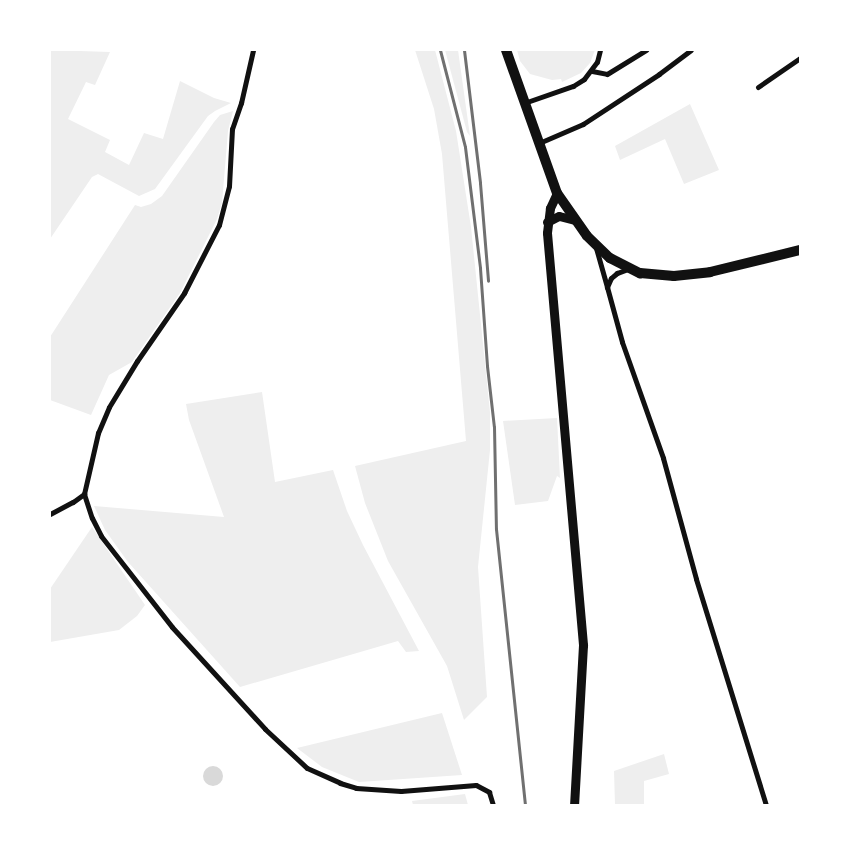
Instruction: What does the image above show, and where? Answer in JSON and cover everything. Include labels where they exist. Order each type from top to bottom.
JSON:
[{"type":"main road","points":[[506,50],[557,193],[595,245],[610,258],[629,269],[655,276],[687,275],[725,269],[800,250]]},
{"type":"street","points":[[50,514],[84,494],[90,478],[98,433],[109,407],[137,361],[184,293],[219,225],[229,186],[232,129],[241,104],[253,50]]},
{"type":"street","points":[[524,102],[573,86],[592,71],[600,50]]},
{"type":"street","points":[[592,71],[607,74],[646,50]]},
{"type":"street","points":[[539,143],[583,124],[659,74],[691,50]]},
{"type":"street","points":[[758,87],[800,58]]},
{"type":"street","points":[[557,193],[550,208],[547,222],[583,645],[574,805]]},
{"type":"street","points":[[547,222],[559,216],[575,220]]},
{"type":"street","points":[[595,245],[622,342],[660,449],[696,579],[766,805]]},
{"type":"street","points":[[607,287],[611,278],[617,273],[629,269]]},
{"type":"street","points":[[84,494],[92,518],[101,536],[172,627],[265,729],[308,768],[340,783],[356,788],[378,791],[476,785],[489,792],[494,805]]},
{"type":"shaded area","points":[[50,50],[110,52],[95,85],[86,82],[68,119],[110,140],[105,152],[129,165],[144,133],[163,139],[180,81],[214,98],[231,103],[208,116],[155,189],[139,196],[98,174],[92,177],[50,239]]},
{"type":"shaded area","points":[[415,50],[435,50],[456,131],[471,227],[490,412],[490,450],[478,567],[487,697],[464,720],[447,666],[388,561],[365,503],[355,466],[466,441],[442,154],[434,109]]},
{"type":"shaded area","points":[[445,50],[458,50],[470,136],[467,132]]},
{"type":"shaded area","points":[[517,50],[595,50],[590,63],[581,73],[562,82],[561,79],[552,80],[530,74],[520,61]]},
{"type":"shaded area","points":[[690,104],[719,170],[684,184],[665,139],[620,160],[615,146]]},
{"type":"shaded area","points":[[233,111],[228,131],[222,203],[217,219],[180,293],[132,362],[109,375],[91,415],[50,400],[50,337],[135,205],[141,207],[151,204],[162,196],[214,122],[220,115]]},
{"type":"shaded area","points":[[262,392],[275,482],[333,470],[347,511],[363,545],[419,651],[406,652],[398,641],[240,687],[128,562],[105,530],[94,506],[224,517],[189,420],[186,404]]},
{"type":"shaded area","points":[[557,418],[560,478],[557,476],[548,501],[515,505],[503,421]]},
{"type":"shaded area","points":[[92,527],[145,605],[137,616],[119,630],[50,642],[50,589]]},
{"type":"shaded area","points":[[442,713],[462,775],[359,782],[322,767],[297,748]]},
{"type":"shaded area","points":[[664,754],[669,774],[644,781],[644,805],[615,805],[614,771]]},
{"type":"shaded area","points":[[213,766],[220,769],[223,776],[220,783],[213,786],[206,783],[203,776],[206,769]]},
{"type":"shaded area","points":[[465,794],[468,805],[413,805],[412,801]]},
{"type":"railway","points":[[440,50],[465,147],[480,268],[487,366],[494,427],[496,529],[525,805]]},
{"type":"railway","points":[[464,50],[480,183],[488,281]]}]
